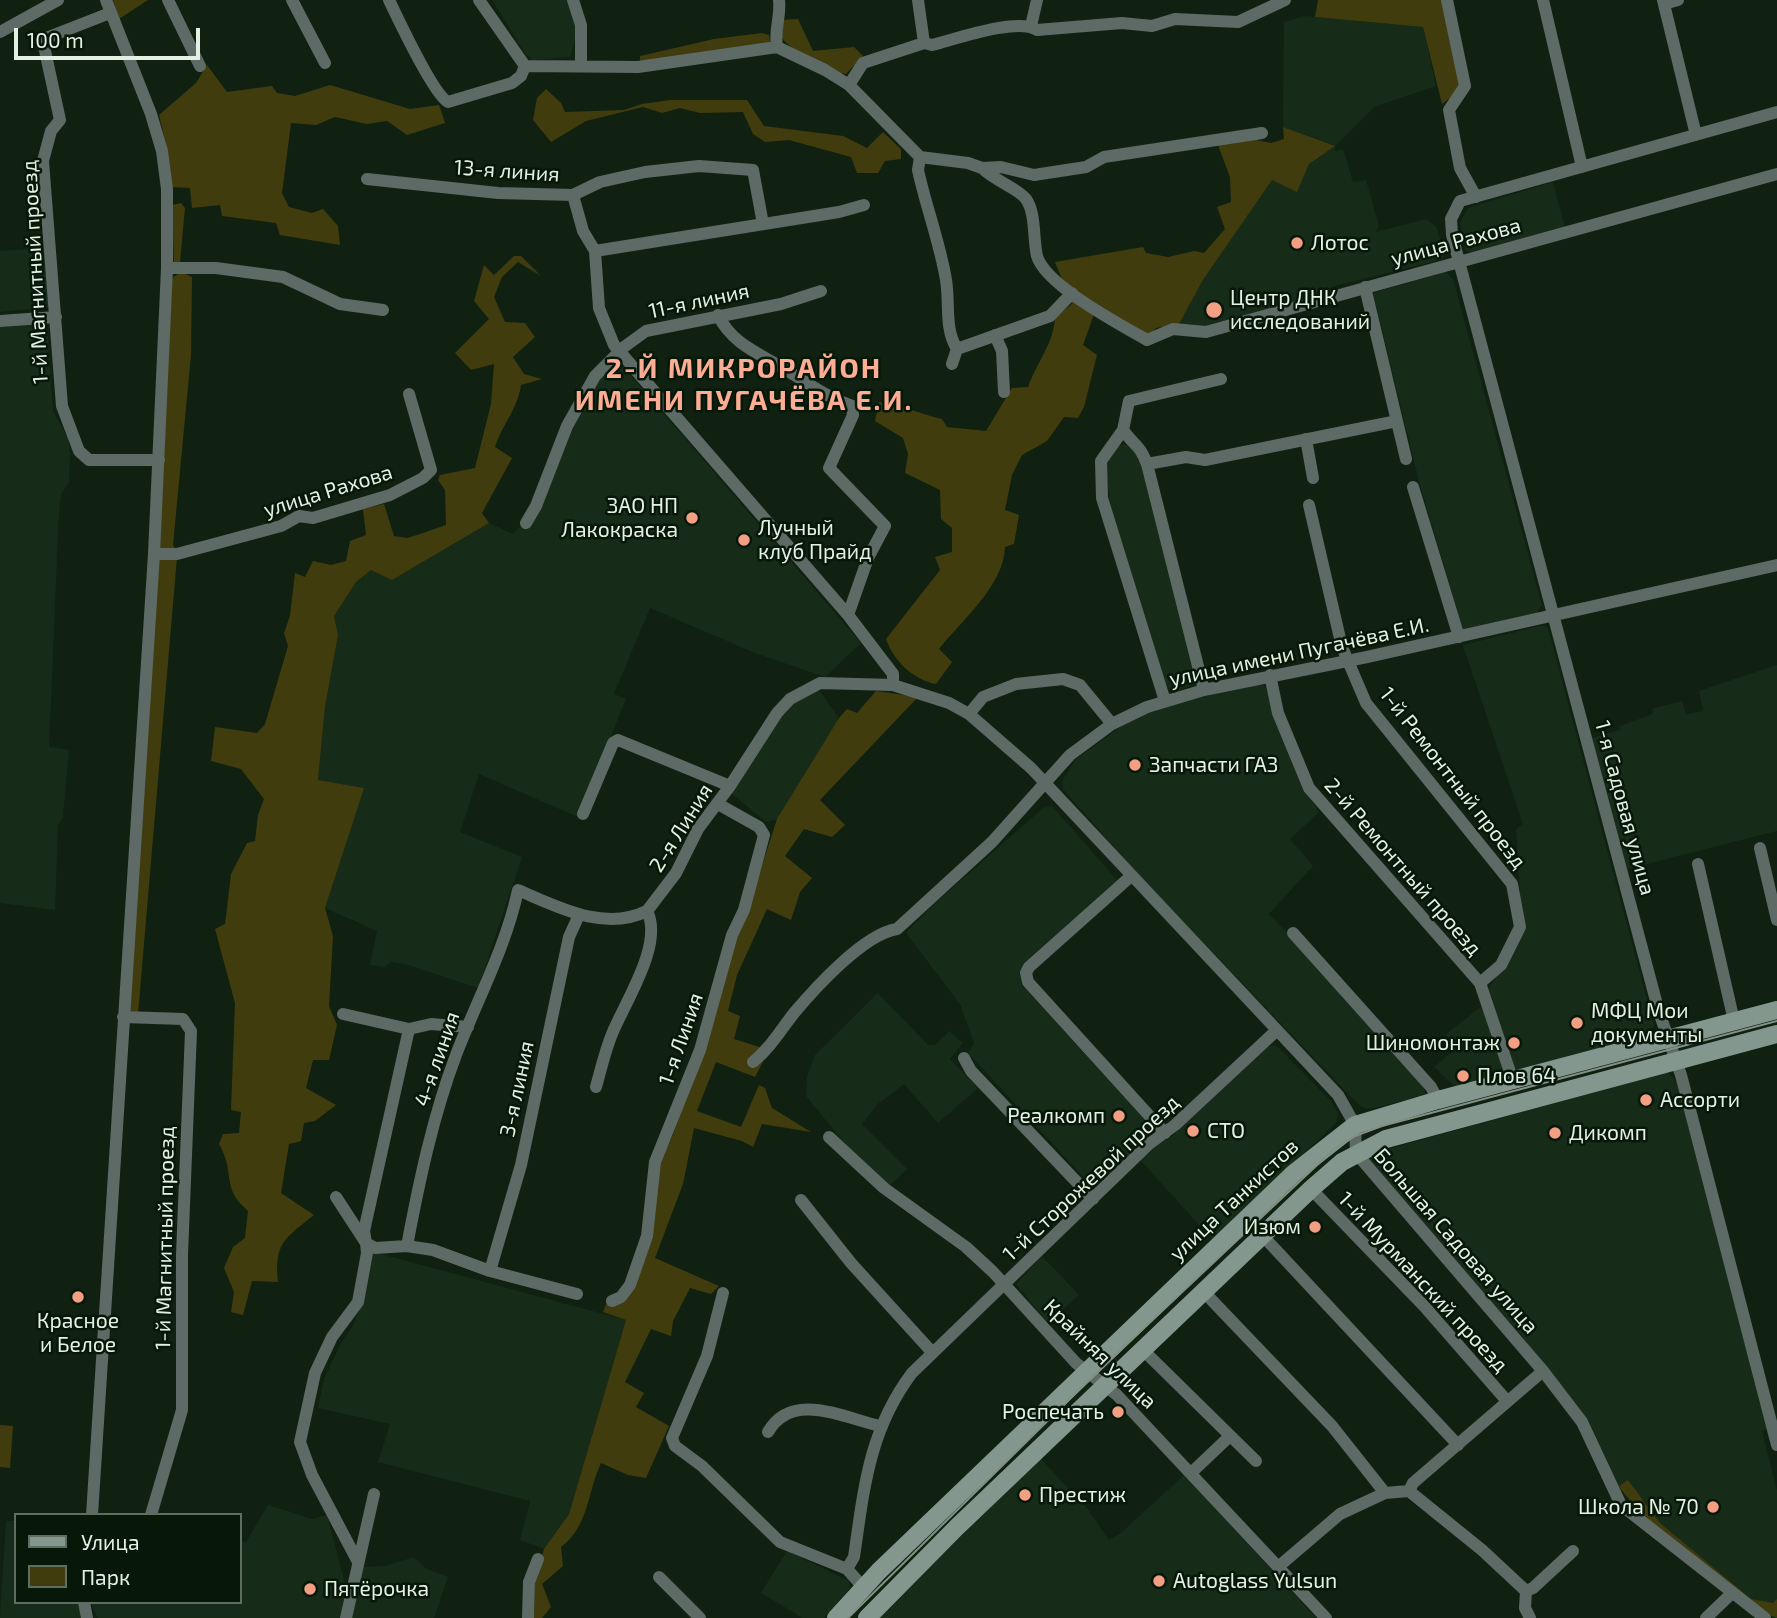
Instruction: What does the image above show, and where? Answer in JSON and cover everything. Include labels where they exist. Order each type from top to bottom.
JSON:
[{"type":"main road","name":"улица Танкистов","points":[[836,1618],[863,1587],[1294,1172],[1355,1125],[1437,1100],[1777,1010]]},
{"type":"main road","points":[[867,1618],[1104,1385],[1311,1189],[1356,1153],[1386,1139],[1777,1034]]},
{"type":"street","points":[[168,0],[201,66]]},
{"type":"street","points":[[292,0],[326,63]]},
{"type":"street","points":[[389,0],[417,58],[443,100],[448,102],[492,91],[522,76],[525,66]]},
{"type":"street","points":[[479,0],[525,66]]},
{"type":"street","points":[[573,0],[581,25],[581,66]]},
{"type":"street","points":[[777,47],[774,30],[780,12],[779,0]]},
{"type":"street","points":[[918,0],[924,43]]},
{"type":"street","points":[[1031,26],[1037,0]]},
{"type":"street","points":[[849,85],[863,63],[924,43],[932,45],[1000,26],[1031,26],[1037,30],[1122,23],[1152,26],[1175,19],[1238,22],[1285,0]]},
{"type":"street","points":[[1447,0],[1465,86],[1450,110],[1460,168],[1476,197]]},
{"type":"street","points":[[1543,0],[1582,167]]},
{"type":"street","points":[[1678,0],[1663,2],[1696,135]]},
{"type":"street","points":[[0,32],[53,1]]},
{"type":"street","name":"1-й Магнитный проезд","points":[[92,1513],[159,460],[167,268],[167,189],[162,151],[151,114],[108,6],[46,38],[44,46],[61,120],[51,131],[43,161],[62,407],[79,451],[89,460],[159,460]]},
{"type":"street","points":[[525,66],[638,67],[777,47],[849,85],[920,157],[968,163],[982,168],[1001,167],[1034,175],[1086,167],[1104,157],[1262,133]]},
{"type":"street","name":"улица Рахова","points":[[1460,201],[1777,112]]},
{"type":"street","points":[[920,157],[918,170],[946,279],[946,308],[952,340],[957,349],[952,364]]},
{"type":"street","name":"13-я линия","points":[[367,179],[498,193],[573,195],[600,181],[645,172],[699,166],[753,170],[764,225]]},
{"type":"street","points":[[957,349],[1051,316],[1076,296],[1045,271],[1038,257],[1027,200],[1018,191],[995,181],[982,168]]},
{"type":"street","name":"улица Рахова","points":[[1076,296],[1147,341],[1173,329],[1206,332],[1777,174]]},
{"type":"street","points":[[573,195],[583,231],[595,251],[599,308],[606,330],[619,353],[848,615],[893,674],[893,685]]},
{"type":"street","name":"1-я Садовая улица","points":[[1460,201],[1451,219],[1459,262],[1774,1424]]},
{"type":"street","points":[[595,251],[764,225],[864,205]]},
{"type":"street","points":[[167,268],[216,268],[283,277],[340,304],[383,310]]},
{"type":"street","points":[[1365,287],[1385,360],[1406,459]]},
{"type":"street","name":"11-я линия","points":[[526,523],[536,506],[567,426],[595,376],[646,331],[781,304],[821,291]]},
{"type":"street","points":[[718,315],[726,331],[753,352],[819,393],[852,406],[853,415],[829,468],[885,526],[868,558],[848,615]]},
{"type":"street","points":[[0,321],[56,317]]},
{"type":"street","points":[[995,335],[1002,351],[1004,391]]},
{"type":"street","points":[[1165,701],[1102,498],[1101,461],[1123,430],[1129,401],[1221,379]]},
{"type":"street","name":"улица Рахова","points":[[153,554],[177,554],[281,526],[299,516],[313,519],[390,495],[424,478],[431,470],[410,394]]},
{"type":"street","points":[[1147,464],[1186,457],[1205,460],[1396,421]]},
{"type":"street","points":[[1123,430],[1128,438],[1140,445],[1147,464],[1203,690]]},
{"type":"street","points":[[1306,439],[1313,478]]},
{"type":"street","points":[[1413,486],[1459,637]]},
{"type":"street","name":"1-й Ремонтный проезд","points":[[1309,505],[1342,647],[1366,703],[1512,884],[1520,928],[1501,965],[1480,983]]},
{"type":"street","name":"улица имени Пугачёва Е.И.","points":[[753,1062],[771,1048],[794,1013],[842,964],[885,931],[897,929],[992,842],[1047,784],[1070,755],[1112,724],[1165,701],[1203,690],[1350,661],[1777,565]]},
{"type":"street","name":"2-й Ремонтный проезд","points":[[1270,675],[1278,713],[1309,788],[1480,983],[1513,1081]]},
{"type":"street","points":[[970,714],[983,697],[1016,684],[1063,679],[1080,685],[1112,724]]},
{"type":"street","name":"2-я Линия","points":[[647,911],[676,873],[698,829],[718,804],[777,713],[807,688],[832,682],[893,685],[949,702],[970,714]]},
{"type":"street","name":"Большая Садовая улица","points":[[970,714],[1047,784],[1130,877],[1338,1095],[1355,1125],[1356,1153],[1543,1371],[1582,1422],[1621,1505],[1731,1594],[1765,1618]]},
{"type":"street","points":[[583,814],[613,743],[618,740],[730,786]]},
{"type":"street","name":"1-я Линия","points":[[612,1301],[621,1297],[630,1285],[647,1236],[655,1161],[699,1050],[732,935],[744,910],[764,835],[760,827],[718,804]]},
{"type":"street","points":[[1760,848],[1777,920]]},
{"type":"street","points":[[1698,864],[1734,1021]]},
{"type":"street","points":[[1130,877],[1029,967],[1026,973],[1028,982],[1165,1133]]},
{"type":"street","name":"4-я линия","points":[[407,1246],[434,1126],[468,1027],[513,918],[518,890],[579,915]]},
{"type":"street","points":[[579,915],[607,919],[647,911],[653,928],[645,961],[611,1036],[596,1087]]},
{"type":"street","name":"3-я линия","points":[[490,1271],[521,1165],[569,937],[579,915]]},
{"type":"street","points":[[1293,933],[1431,1087],[1437,1100]]},
{"type":"street","points":[[343,1014],[409,1029],[431,1024],[468,1027]]},
{"type":"street","name":"1-й Магнитный проезд","points":[[123,1017],[183,1019],[191,1031],[182,1255],[183,1410],[152,1513]]},
{"type":"street","points":[[358,1562],[312,1475],[300,1442],[315,1373],[332,1337],[358,1302],[367,1253],[364,1231],[409,1029]]},
{"type":"street","name":"1-й Сторожевой проезд","points":[[931,1351],[1004,1285],[1149,1144],[1165,1133],[1276,1031]]},
{"type":"street","points":[[964,1058],[971,1070],[1093,1199]]},
{"type":"street","name":"Крайняя улица","points":[[829,1137],[884,1188],[965,1247],[1191,1473],[1326,1618]]},
{"type":"street","name":"1-й Мурманский проезд","points":[[1311,1189],[1441,1325],[1507,1401]]},
{"type":"street","points":[[336,1197],[366,1243],[375,1248],[407,1246],[433,1250],[490,1271],[578,1294]]},
{"type":"street","points":[[801,1200],[851,1263],[931,1351],[894,1396],[880,1426],[867,1471],[854,1557],[847,1569]]},
{"type":"street","points":[[1262,1235],[1458,1445]]},
{"type":"street","points":[[1203,1291],[1332,1426],[1385,1493]]},
{"type":"street","points":[[723,1293],[707,1356],[672,1438],[675,1446],[702,1466],[780,1542],[847,1569],[863,1587]]},
{"type":"street","points":[[1142,1349],[1256,1461]]},
{"type":"street","points":[[1409,1491],[1413,1483],[1543,1371]]},
{"type":"street","points":[[768,1432],[783,1415],[810,1409],[880,1426]]},
{"type":"street","points":[[1774,1424],[1777,1445]]},
{"type":"street","points":[[1191,1473],[1230,1436]]},
{"type":"street","points":[[1278,1567],[1340,1514],[1385,1493],[1409,1491],[1482,1550],[1526,1591]]},
{"type":"street","points":[[346,1618],[374,1494]]},
{"type":"street","points":[[1526,1591],[1533,1588],[1573,1551]]},
{"type":"street","points":[[528,1618],[529,1582],[538,1559]]},
{"type":"street","points":[[659,1577],[700,1618]]},
{"type":"street","points":[[1526,1591],[1525,1608],[1530,1618]]},
{"type":"street","points":[[1706,1618],[1731,1594]]},
{"type":"shaded area","points":[[492,0],[570,0],[578,30],[570,57],[533,60],[526,55]]},
{"type":"shaded area","points":[[1305,16],[1423,27],[1436,86],[1374,107],[1335,146],[1283,127],[1284,22]]},
{"type":"shaded area","points":[[1335,146],[1335,151],[1343,149],[1353,182],[1366,180],[1379,226],[1376,232],[1426,219],[1436,226],[1445,255],[1440,260],[1334,286],[1314,297],[1204,328],[1179,324],[1203,280],[1272,180],[1297,191],[1309,164]]},
{"type":"shaded area","points":[[1553,182],[1565,228],[1470,253],[1465,250],[1460,223],[1468,208]]},
{"type":"shaded area","points":[[44,248],[50,307],[0,312],[0,251]]},
{"type":"shaded area","points":[[1446,272],[1453,279],[1542,605],[1537,613],[1463,630],[1419,481],[1373,293]]},
{"type":"shaded area","points":[[47,323],[53,411],[68,438],[70,454],[69,483],[61,494],[59,510],[49,747],[69,750],[63,817],[58,825],[55,910],[0,903],[0,325]]},
{"type":"shaded area","points":[[621,364],[861,643],[825,677],[755,653],[650,608],[614,694],[626,699],[578,817],[479,774],[460,832],[522,857],[478,988],[405,964],[392,962],[384,967],[370,965],[377,931],[325,908],[363,788],[318,780],[325,707],[338,635],[334,616],[356,582],[371,570],[392,580],[489,523],[513,534],[523,523],[581,400],[609,368]]},
{"type":"shaded area","points":[[1132,444],[1138,448],[1196,684],[1172,693],[1164,682],[1123,545],[1117,544],[1105,469],[1115,446]]},
{"type":"shaded area","points":[[1544,625],[1548,628],[1654,1026],[1645,1039],[1517,1074],[1488,989],[1518,942],[1520,893],[1516,829],[1523,824],[1463,645]]},
{"type":"shaded area","points":[[1777,665],[1777,831],[1627,869],[1592,738],[1620,730],[1620,726],[1653,714],[1652,709],[1682,701],[1686,714],[1703,711],[1699,691]]},
{"type":"shaded area","points":[[1259,682],[1265,686],[1299,779],[1319,812],[1290,839],[1313,866],[1269,914],[1341,990],[1341,996],[1422,1084],[1426,1094],[1367,1109],[1359,1105],[1136,872],[1063,789],[1062,781],[1075,760],[1126,723],[1148,712]]},
{"type":"shaded area","points":[[817,687],[839,718],[778,819],[766,822],[731,793],[781,715]]},
{"type":"shaded area","points":[[1052,806],[1117,880],[1025,962],[1019,974],[1022,985],[1151,1127],[1151,1133],[1101,1185],[1088,1182],[968,1053],[974,1043],[960,1004],[906,933],[932,906],[1043,808]]},
{"type":"shaded area","points":[[878,993],[928,1045],[935,1045],[949,1031],[963,1043],[950,1059],[978,1088],[938,1123],[904,1084],[878,1104],[862,1124],[907,1169],[889,1186],[846,1145],[806,1096],[807,1077],[815,1055]]},
{"type":"shaded area","points":[[1482,1006],[1505,1072],[1503,1076],[1455,1087],[1434,1067],[1457,1048],[1446,1034]]},
{"type":"shaded area","points":[[1276,1045],[1331,1101],[1338,1113],[1336,1123],[1213,1240],[1140,1160],[1156,1145],[1170,1138],[1268,1047]]},
{"type":"shaded area","points":[[1669,1073],[1677,1083],[1767,1429],[1762,1431],[1777,1491],[1777,1599],[1773,1603],[1751,1600],[1660,1523],[1628,1480],[1619,1486],[1586,1422],[1522,1336],[1411,1213],[1366,1155]]},
{"type":"shaded area","points":[[373,1254],[626,1320],[569,1514],[544,1549],[520,1540],[530,1501],[378,1462],[390,1424],[318,1408],[324,1379],[341,1343],[353,1326],[362,1303]]},
{"type":"shaded area","points":[[1042,1256],[1079,1295],[1048,1323],[1016,1284]]},
{"type":"shaded area","points":[[1040,1458],[1087,1508],[1109,1540],[1121,1533],[1184,1475],[1316,1618],[878,1618]]},
{"type":"shaded area","points":[[268,1505],[312,1519],[327,1515],[347,1591],[342,1618],[98,1618],[91,1604],[242,1604],[242,1541],[246,1542]]},
{"type":"shaded area","points":[[6,1521],[14,1521],[14,1604],[80,1604],[83,1612],[80,1618],[0,1618]]},
{"type":"shaded area","points":[[787,1551],[849,1581],[850,1588],[824,1618],[803,1618],[761,1593]]},
{"type":"shaded area","points":[[414,1557],[425,1568],[448,1577],[434,1618],[351,1618],[361,1567],[385,1566]]},
{"type":"green space","points":[[113,0],[148,0],[119,19]]},
{"type":"green space","points":[[1318,0],[1443,0],[1461,83],[1456,94],[1442,104],[1423,27],[1315,17]]},
{"type":"green space","points":[[798,19],[813,51],[854,47],[863,56],[846,74],[810,61],[780,36],[781,20]]},
{"type":"green space","points":[[762,33],[769,35],[770,42],[766,46],[644,63],[640,60],[640,56],[714,39]]},
{"type":"green space","points":[[207,65],[227,92],[272,86],[277,93],[295,96],[330,85],[410,109],[439,105],[445,123],[407,135],[387,121],[367,124],[335,117],[316,125],[291,123],[282,193],[289,207],[312,213],[323,209],[338,226],[340,245],[280,235],[276,223],[222,216],[220,205],[192,208],[190,188],[170,187],[168,153],[159,115],[196,83]]},
{"type":"green space","points":[[546,89],[561,103],[565,112],[624,110],[670,100],[747,100],[764,126],[843,136],[867,148],[883,132],[901,149],[901,159],[885,161],[878,173],[857,173],[851,157],[789,140],[765,142],[753,134],[743,112],[700,113],[680,108],[662,113],[643,107],[586,121],[551,142],[533,120],[537,98]]},
{"type":"green space","points":[[1283,127],[1335,146],[1309,164],[1297,192],[1272,180],[1203,280],[1179,324],[1156,328],[1143,342],[1094,314],[1083,345],[1097,355],[1084,407],[1078,418],[1064,417],[1047,441],[1022,455],[1012,475],[1005,510],[1019,515],[1014,544],[1005,547],[998,575],[981,601],[939,649],[952,662],[936,684],[919,678],[899,662],[886,639],[940,570],[935,557],[952,552],[952,528],[941,519],[940,490],[905,473],[908,454],[903,438],[875,421],[879,402],[942,419],[947,427],[986,431],[1012,388],[1028,387],[1048,344],[1055,317],[1072,304],[1055,262],[1143,247],[1146,253],[1168,257],[1194,251],[1204,253],[1225,229],[1217,207],[1231,202],[1230,177],[1218,145],[1246,138],[1271,143],[1284,139]]},
{"type":"green space","points":[[181,203],[185,208],[180,262],[174,264],[172,205]]},
{"type":"green space","points":[[514,256],[521,256],[541,276],[518,262],[502,277],[494,297],[505,322],[525,323],[535,337],[513,357],[524,374],[542,379],[521,385],[517,401],[495,447],[512,458],[482,513],[489,523],[392,580],[371,570],[356,582],[334,616],[338,635],[325,707],[318,780],[364,788],[325,908],[333,936],[329,1006],[337,1025],[329,1060],[313,1060],[306,1088],[336,1105],[315,1121],[304,1123],[301,1141],[289,1144],[281,1193],[314,1215],[284,1242],[278,1258],[278,1282],[252,1281],[243,1315],[231,1312],[234,1292],[224,1268],[233,1247],[245,1238],[248,1211],[234,1194],[227,1163],[219,1144],[223,1134],[239,1133],[241,1112],[231,1110],[235,1003],[215,929],[225,924],[231,874],[247,843],[255,841],[258,815],[264,799],[241,769],[211,761],[215,727],[257,733],[265,724],[288,646],[284,633],[290,616],[295,573],[305,577],[313,561],[331,565],[346,561],[350,541],[366,535],[363,509],[384,504],[394,536],[408,538],[446,525],[445,490],[438,480],[440,475],[475,468],[491,404],[494,364],[471,370],[455,353],[489,319],[474,301],[484,265],[494,275]]},
{"type":"green space","points":[[181,272],[192,277],[191,355],[173,545],[177,552],[157,548],[172,278]]},
{"type":"green space","points":[[177,557],[138,1014],[129,1010],[158,559]]},
{"type":"green space","points":[[876,691],[918,697],[820,800],[845,825],[832,837],[804,829],[785,856],[812,878],[800,892],[791,920],[767,909],[737,975],[728,1011],[740,1016],[734,1039],[763,1048],[767,1054],[755,1077],[716,1062],[697,1111],[741,1127],[759,1085],[765,1088],[772,1108],[811,1132],[762,1124],[753,1147],[742,1141],[694,1128],[683,1184],[655,1258],[719,1286],[711,1294],[690,1288],[673,1321],[671,1336],[651,1329],[625,1382],[644,1393],[636,1407],[669,1426],[646,1478],[628,1475],[601,1463],[582,1519],[570,1539],[561,1547],[563,1566],[542,1584],[551,1607],[542,1618],[534,1618],[535,1582],[544,1549],[569,1514],[626,1320],[603,1312],[606,1304],[616,1305],[634,1288],[659,1164],[672,1137],[701,1055],[735,936],[749,906],[777,819],[839,718],[847,709],[857,713]]},
{"type":"green space","points":[[0,1425],[13,1426],[10,1468],[0,1467]]},
{"type":"green space","points":[[1628,1480],[1660,1523],[1751,1599],[1773,1603],[1777,1599],[1777,1618],[1743,1598],[1668,1538],[1619,1486]]},
{"type":"tram line","points":[[848,1618],[1093,1376],[1333,1150],[1355,1136],[1382,1126],[1777,1021]]},
{"type":"place","name":"Лотос","points":[[1297,243]]},
{"type":"place","name":"Центр ДНК исследований","points":[[1214,310]]},
{"type":"place","name":"ЗАО НП Лакокраска","points":[[692,518]]},
{"type":"place","name":"Лучный клуб Прайд","points":[[744,540]]},
{"type":"place","name":"Запчасти ГАЗ","points":[[1135,765]]},
{"type":"place","name":"МФЦ Мои документы","points":[[1577,1023]]},
{"type":"place","name":"Шиномонтаж","points":[[1514,1043]]},
{"type":"place","name":"Плов 64","points":[[1463,1076]]},
{"type":"place","name":"Ассорти","points":[[1646,1100]]},
{"type":"place","name":"Реалкомп","points":[[1119,1116]]},
{"type":"place","name":"СТО","points":[[1193,1131]]},
{"type":"place","name":"Дикомп","points":[[1555,1133]]},
{"type":"place","name":"Изюм","points":[[1315,1227]]},
{"type":"place","name":"Красное и Белое","points":[[78,1297]]},
{"type":"place","name":"Роспечать","points":[[1118,1412]]},
{"type":"place","name":"Престиж","points":[[1025,1495]]},
{"type":"place","name":"Школа № 70","points":[[1713,1507]]},
{"type":"place","name":"Autoglass Yulsun","points":[[1159,1581]]},
{"type":"place","name":"Пятёрочка","points":[[310,1589]]},
{"type":"district","name":"2-Й МИКРОРАЙОН ИМЕНИ ПУГАЧЁВА Е.И.","points":[[744,385]]}]
